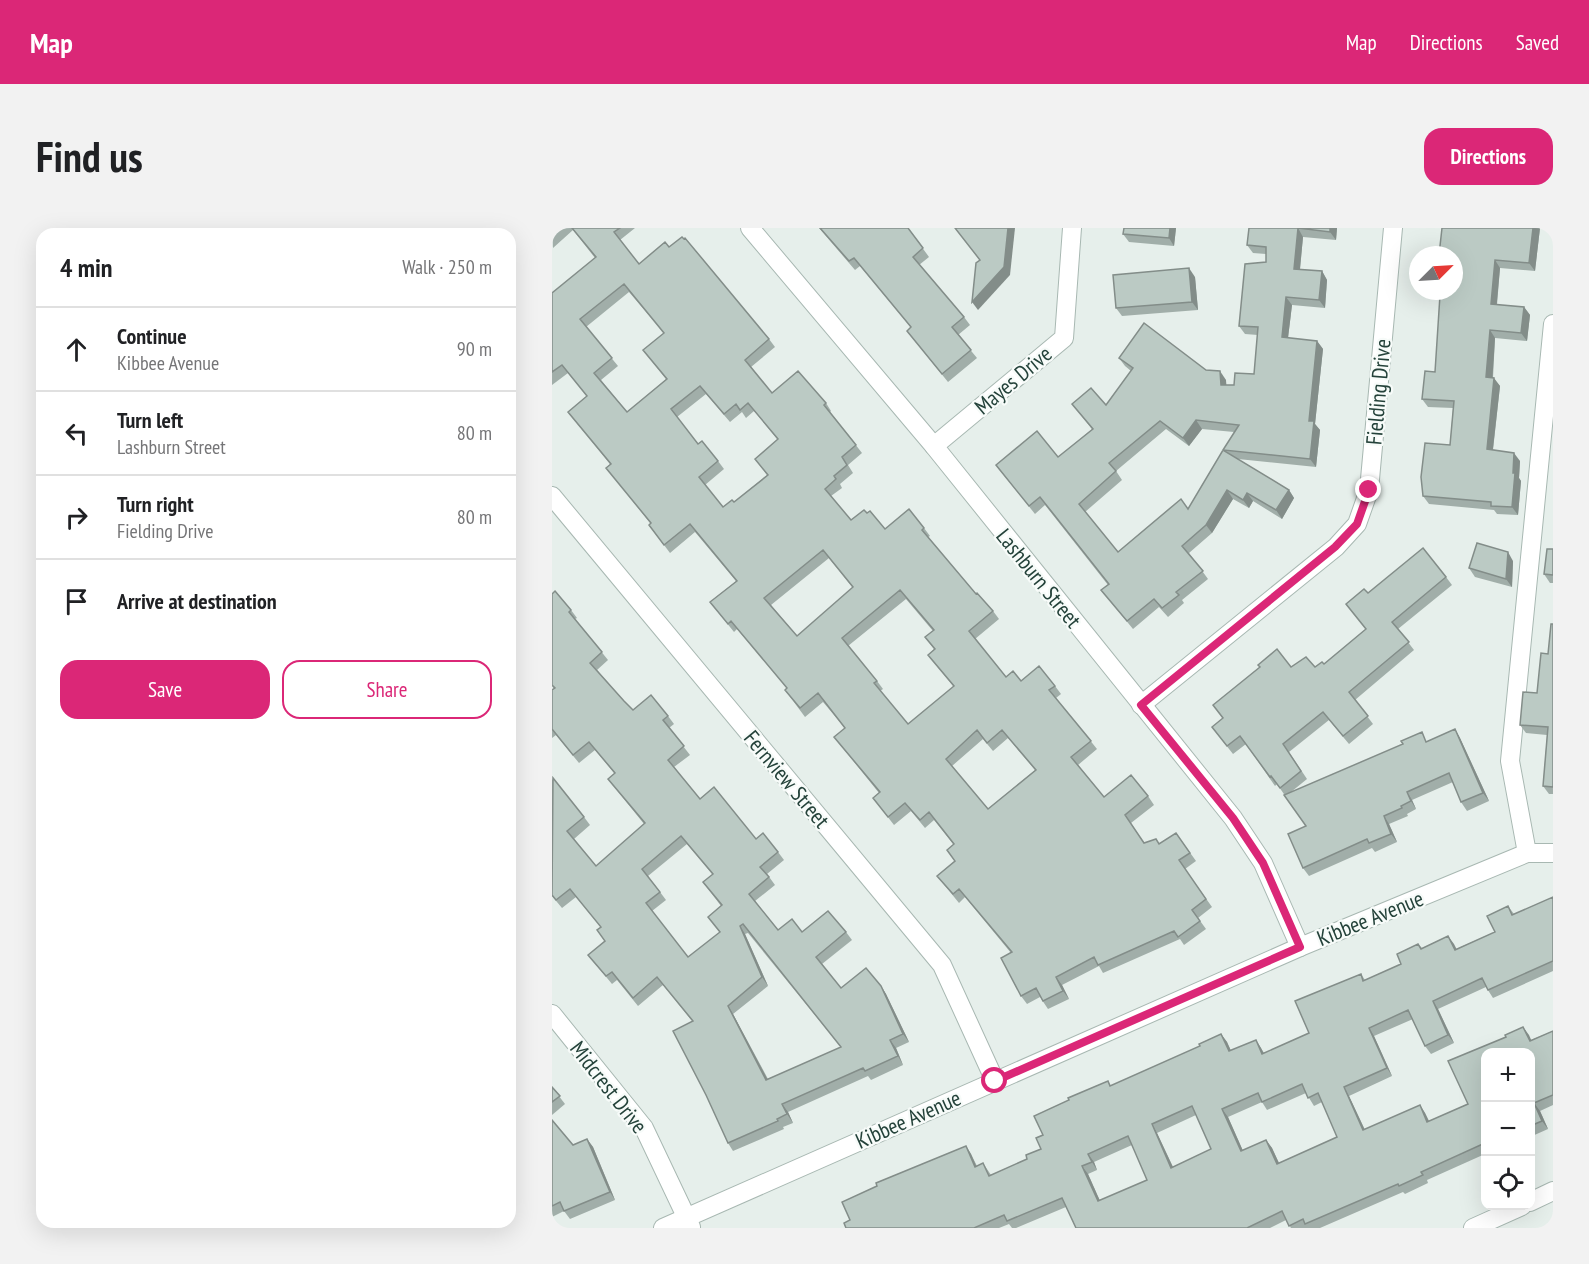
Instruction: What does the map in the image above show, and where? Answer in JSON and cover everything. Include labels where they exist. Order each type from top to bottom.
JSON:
[{"type":"street","name":"Lashburn Street","points":[[750,228],[934,446],[1233,818],[1263,863],[1300,947]]},
{"type":"street","name":"Mayes Drive","points":[[934,446],[1064,338],[1072,228]]},
{"type":"street","name":"Fielding Drive","points":[[1141,705],[1335,547],[1357,524],[1369,490],[1393,228]]},
{"type":"street","points":[[1527,853],[1510,761],[1553,324]]},
{"type":"street","name":"Fernview Street","points":[[552,495],[942,965],[995,1081]]},
{"type":"street","name":"Kibbee Avenue","points":[[663,1228],[689,1222],[995,1081],[1300,947],[1527,853],[1553,853]]},
{"type":"street","name":"Midcrest Drive","points":[[552,1014],[644,1128],[689,1222]]},
{"type":"street","points":[[1535,1200],[1553,1191]]},
{"type":"street","points":[[1473,1228],[1513,1210]]},
{"type":"building","points":[[552,228],[560,228],[552,235]]},
{"type":"building","points":[[572,228],[620,228],[614,232],[639,264],[665,242],[669,247],[682,237],[685,238],[769,339],[745,360],[772,393],[798,371],[826,403],[824,405],[856,445],[842,457],[847,465],[834,476],[836,479],[825,489],[851,520],[864,510],[867,513],[870,511],[885,529],[909,509],[924,528],[922,530],[993,611],[969,631],[1006,677],[1013,671],[1021,681],[1039,666],[1055,686],[1049,690],[1091,741],[1071,757],[1104,797],[1131,775],[1148,796],[1125,815],[1144,843],[1156,839],[1159,844],[1176,833],[1190,853],[1179,860],[1206,899],[1192,910],[1200,921],[1178,937],[1174,931],[1098,965],[1094,957],[1056,977],[1063,991],[1043,1001],[1036,988],[1021,996],[1001,958],[1012,952],[959,889],[953,894],[937,876],[955,861],[947,850],[954,844],[929,812],[920,820],[905,803],[888,817],[873,798],[880,792],[834,737],[845,728],[818,693],[800,708],[785,690],[787,688],[731,621],[728,624],[710,602],[737,581],[690,524],[664,545],[649,525],[651,523],[606,468],[611,464],[568,412],[587,396],[562,365],[552,372],[552,293],[596,257]],"holes":[[[624,284],[664,333],[643,350],[667,379],[627,412],[594,373],[612,358],[580,319]],[[700,386],[724,414],[736,404],[740,410],[748,403],[778,439],[755,459],[768,475],[734,502],[732,500],[723,507],[699,477],[718,461],[702,441],[698,444],[671,409]],[[823,550],[853,587],[797,636],[764,598]],[[900,590],[934,630],[925,637],[935,649],[928,655],[954,686],[908,724],[874,683],[877,681],[842,638]],[[977,730],[987,743],[1002,730],[1036,770],[988,809],[946,759]]]},
{"type":"building","points":[[820,228],[908,228],[923,248],[913,257],[964,317],[952,327],[971,350],[942,374],[907,331],[911,327],[854,258],[849,261]]},
{"type":"building","points":[[955,228],[1008,228],[1004,267],[972,302],[976,263],[980,260]]},
{"type":"building","points":[[1124,228],[1170,228],[1169,238],[1123,234]]},
{"type":"building","points":[[1249,228],[1298,228],[1294,269],[1322,271],[1319,300],[1286,297],[1282,337],[1317,341],[1309,421],[1314,421],[1310,459],[1223,450],[1289,490],[1276,510],[1247,493],[1243,500],[1227,490],[1206,525],[1182,546],[1203,571],[1176,592],[1179,595],[1162,608],[1154,599],[1127,621],[1101,590],[1109,584],[1040,497],[1029,506],[996,465],[1037,431],[1058,457],[1093,429],[1072,404],[1091,388],[1106,405],[1133,368],[1119,358],[1144,323],[1206,370],[1220,371],[1221,385],[1234,385],[1235,373],[1254,374],[1258,327],[1239,326],[1245,264],[1266,262],[1266,247],[1247,245]],"holes":[[[1196,420],[1239,425],[1188,509],[1181,499],[1118,552],[1079,504],[1116,471],[1109,463],[1160,421],[1183,438]]]},
{"type":"building","points":[[1298,228],[1330,228],[1330,232]]},
{"type":"building","points":[[1442,228],[1533,228],[1529,263],[1495,260],[1491,304],[1524,307],[1521,333],[1490,330],[1486,377],[1494,378],[1487,449],[1514,453],[1512,507],[1491,506],[1491,502],[1423,496],[1421,477],[1425,443],[1450,445],[1454,401],[1422,399],[1425,371],[1435,372],[1440,300],[1463,300],[1463,246],[1440,246]]},
{"type":"building","points":[[1189,268],[1192,302],[1116,308],[1113,275]]},
{"type":"building","points":[[1477,543],[1508,552],[1506,579],[1469,568]]},
{"type":"building","points":[[1423,548],[1446,577],[1392,622],[1409,642],[1349,692],[1368,716],[1343,736],[1323,712],[1283,744],[1301,771],[1280,788],[1240,736],[1227,746],[1212,727],[1223,718],[1213,705],[1260,667],[1258,665],[1277,649],[1291,667],[1306,657],[1315,667],[1322,662],[1324,664],[1366,629],[1346,604],[1364,589],[1368,593]]},
{"type":"building","points":[[1547,549],[1553,549],[1553,575],[1544,574]]},
{"type":"building","points":[[555,591],[602,652],[590,663],[624,701],[633,710],[651,695],[668,716],[663,720],[684,746],[668,760],[700,799],[714,787],[756,839],[763,833],[778,852],[760,867],[769,877],[749,894],[778,930],[792,919],[802,932],[828,911],[846,932],[816,957],[841,988],[866,968],[881,986],[903,1034],[890,1040],[898,1056],[865,1071],[863,1068],[782,1104],[787,1114],[777,1119],[778,1121],[728,1143],[673,1031],[693,1021],[657,977],[633,998],[612,972],[606,976],[588,955],[605,941],[597,930],[601,927],[570,889],[556,900],[552,895],[553,778],[584,817],[567,831],[596,866],[645,823],[608,779],[615,773],[589,742],[573,755],[552,729],[552,690],[555,688],[552,685],[552,594]],"holes":[[[681,836],[713,874],[703,882],[722,905],[708,917],[720,932],[688,957],[646,903],[660,892],[642,869]],[[743,924],[841,1047],[766,1080],[728,1006],[762,977],[740,926]]]},
{"type":"building","points":[[1551,624],[1553,624],[1553,787],[1543,786],[1548,727],[1520,725],[1523,692],[1537,693],[1541,653],[1548,654]]},
{"type":"building","points":[[1455,729],[1483,793],[1461,802],[1449,773],[1407,792],[1411,801],[1384,816],[1391,834],[1369,843],[1367,839],[1303,868],[1288,834],[1306,826],[1284,795],[1403,744],[1401,741],[1422,732],[1426,742]]},
{"type":"building","points":[[1553,897],[1553,961],[1488,990],[1482,978],[1433,1001],[1448,1035],[1425,1046],[1408,1010],[1369,1028],[1387,1068],[1344,1087],[1363,1130],[1420,1105],[1427,1122],[1468,1104],[1448,1061],[1506,1037],[1505,1035],[1523,1027],[1530,1041],[1553,1031],[1553,1095],[1535,1103],[1535,1048],[1481,1048],[1481,1145],[1421,1172],[1423,1175],[1305,1224],[1303,1219],[1289,1226],[1282,1211],[1247,1228],[1076,1228],[1062,1198],[1007,1221],[1004,1215],[974,1228],[846,1228],[844,1223],[850,1220],[842,1202],[877,1186],[876,1183],[966,1146],[975,1167],[983,1163],[989,1176],[1027,1159],[1026,1155],[1041,1149],[1036,1138],[1043,1135],[1034,1116],[1069,1100],[1068,1098],[1108,1081],[1110,1086],[1200,1046],[1199,1044],[1221,1034],[1229,1051],[1256,1040],[1262,1054],[1309,1033],[1295,1001],[1361,974],[1363,981],[1401,964],[1397,954],[1418,944],[1421,949],[1448,936],[1455,950],[1495,932],[1487,916],[1508,906],[1512,915]],"holes":[[[1302,1084],[1308,1098],[1318,1093],[1337,1137],[1277,1164],[1266,1140],[1241,1151],[1222,1109],[1258,1093],[1262,1102]],[[1192,1106],[1211,1149],[1171,1168],[1152,1124]],[[1128,1136],[1147,1180],[1098,1201],[1082,1166],[1092,1162],[1088,1154]]]},
{"type":"building","points":[[552,1087],[560,1096],[552,1102]]},
{"type":"building","points":[[1535,1105],[1542,1121],[1535,1124]]},
{"type":"building","points":[[552,1120],[573,1145],[587,1139],[610,1192],[564,1211],[560,1202],[552,1206]]},
{"type":"route","points":[[995,1081],[1300,947],[1263,863],[1233,818],[1141,705],[1335,547],[1357,524],[1369,490]]}]
